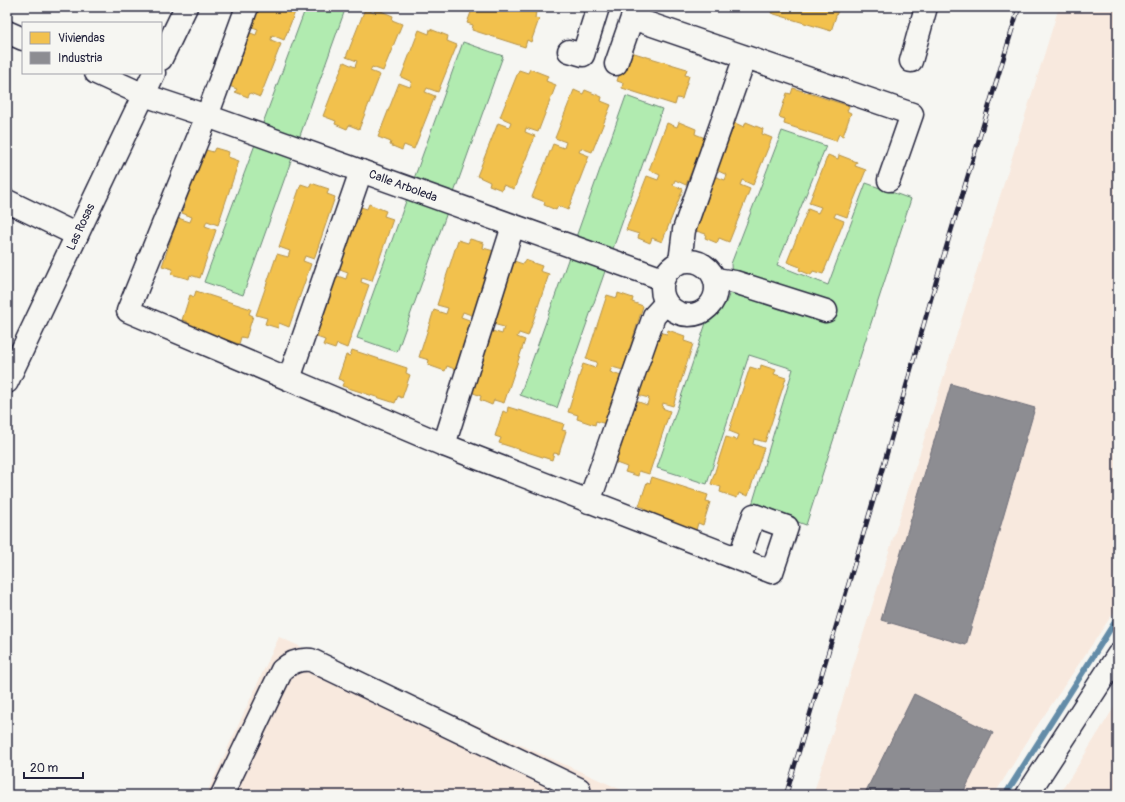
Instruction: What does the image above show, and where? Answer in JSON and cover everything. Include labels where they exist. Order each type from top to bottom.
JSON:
[{"type":"street","points":[[162,57],[186,7]]},
{"type":"street","points":[[247,7],[207,116],[128,311],[444,445],[739,559]]},
{"type":"street","points":[[569,51],[582,55],[598,8],[596,7]]},
{"type":"street","points":[[911,61],[926,7]]},
{"type":"street","points":[[616,64],[632,18],[912,114],[889,180]]},
{"type":"street","points":[[7,32],[22,39]]},
{"type":"street","points":[[680,262],[684,230],[745,57]]},
{"type":"street","name":"Calle Arboleda","points":[[98,74],[144,95],[207,116],[663,279]]},
{"type":"street","name":"Las Rosas","points":[[9,374],[77,236],[154,74]]},
{"type":"street","points":[[289,379],[361,171]]},
{"type":"street","points":[[7,201],[77,236]]},
{"type":"street","points":[[444,445],[514,226]]},
{"type":"street","points":[[690,260],[699,262],[710,271],[715,279],[716,291],[714,300],[710,307],[702,312],[692,315],[681,314],[673,310],[666,303],[661,289],[665,274],[672,266],[680,262],[690,260]]},
{"type":"street","points":[[715,279],[735,282],[826,311]]},
{"type":"street","points":[[589,502],[654,316],[666,303]]},
{"type":"street","points":[[1027,795],[1118,655]]},
{"type":"street","points":[[222,795],[282,670],[288,665],[302,660],[311,660],[579,788]]},
{"type":"shaded area","points":[[1059,7],[1118,7],[1118,606],[1033,732],[994,795],[813,795]]},
{"type":"shaded area","points":[[279,637],[633,795],[206,795]]},
{"type":"shaded area","points":[[1118,701],[1118,795],[1058,795],[1072,775]]},
{"type":"green space","points":[[306,7],[346,7],[243,295],[204,282]]},
{"type":"green space","points":[[463,42],[503,56],[397,352],[357,338]]},
{"type":"green space","points":[[626,96],[662,109],[557,408],[520,395]]},
{"type":"green space","points":[[782,131],[826,146],[777,265],[828,285],[866,183],[911,199],[806,525],[752,505],[793,369],[749,355],[707,484],[657,468],[706,323],[720,311],[728,298],[731,282],[731,264]]},
{"type":"building: Viviendas","points":[[254,7],[297,7],[284,40],[272,35],[271,40],[281,44],[260,97],[250,93],[248,97],[235,92],[237,89],[224,84],[245,31],[256,35],[258,29],[247,25]]},
{"type":"building: Viviendas","points":[[473,7],[522,7],[536,12],[535,18],[539,19],[531,42],[527,40],[525,47],[472,30],[473,25],[467,23]]},
{"type":"building: Viviendas","points":[[773,7],[839,7],[831,31],[771,13]]},
{"type":"building: Viviendas","points":[[365,9],[374,13],[376,9],[393,16],[392,20],[402,24],[383,71],[372,67],[370,71],[380,75],[359,129],[349,125],[347,129],[335,124],[336,121],[323,116],[344,62],[355,67],[357,61],[346,57]]},
{"type":"building: Viviendas","points":[[430,29],[448,36],[447,41],[457,45],[438,92],[427,88],[425,92],[435,96],[414,149],[404,145],[402,150],[390,145],[391,142],[378,137],[399,83],[410,87],[412,82],[401,77],[419,30],[429,34]]},
{"type":"building: Viviendas","points":[[631,52],[687,69],[685,75],[689,76],[682,99],[677,98],[675,105],[622,88],[623,83],[617,81],[625,56]]},
{"type":"building: Viviendas","points":[[530,69],[548,76],[546,81],[556,85],[538,132],[526,128],[525,132],[535,136],[514,189],[503,185],[502,190],[489,185],[490,182],[477,176],[498,123],[509,127],[511,122],[500,117],[519,70],[528,73]]},
{"type":"building: Viviendas","points":[[793,88],[849,106],[847,111],[851,113],[843,136],[839,134],[836,141],[784,124],[785,119],[779,117],[787,93],[791,94]]},
{"type":"building: Viviendas","points":[[574,90],[583,94],[585,90],[602,97],[601,101],[611,105],[592,152],[581,148],[579,152],[589,156],[568,210],[558,206],[556,210],[544,205],[545,202],[532,197],[553,144],[564,148],[566,142],[555,138]]},
{"type":"building: Viviendas","points":[[679,122],[696,129],[695,134],[705,138],[686,185],[675,180],[673,185],[683,189],[662,242],[652,238],[650,243],[638,238],[639,234],[626,230],[647,176],[658,180],[660,175],[649,170],[667,123],[677,127]]},
{"type":"building: Viviendas","points":[[746,122],[763,129],[762,134],[772,138],[753,185],[742,180],[740,185],[750,189],[729,242],[719,238],[717,243],[705,238],[706,234],[693,230],[714,176],[725,180],[727,175],[716,170],[735,123],[744,127]]},
{"type":"building: Viviendas","points":[[215,148],[229,152],[228,157],[239,161],[218,225],[207,221],[205,226],[216,230],[200,278],[190,275],[189,279],[171,274],[173,269],[162,266],[178,218],[190,222],[192,217],[182,213],[203,149],[213,152]]},
{"type":"building: Viviendas","points":[[828,155],[838,159],[839,155],[857,162],[855,166],[866,170],[847,217],[836,213],[834,217],[844,221],[823,274],[813,271],[811,275],[799,270],[800,267],[787,262],[808,209],[818,213],[821,207],[809,203]]},
{"type":"building: Viviendas","points":[[311,183],[329,189],[327,194],[335,197],[314,259],[305,256],[303,261],[311,264],[289,327],[279,323],[278,328],[265,324],[267,318],[256,315],[277,254],[288,257],[290,251],[279,247],[301,184],[310,187]]},
{"type":"building: Viviendas","points":[[369,204],[386,211],[384,216],[393,219],[372,281],[362,278],[361,282],[369,285],[347,348],[337,344],[335,349],[323,345],[325,340],[314,336],[335,275],[346,279],[348,272],[337,268],[358,206],[367,209]]},
{"type":"building: Viviendas","points":[[470,239],[484,243],[483,248],[494,251],[474,316],[463,312],[461,317],[472,321],[457,370],[447,366],[445,371],[428,365],[429,360],[419,357],[434,310],[446,314],[448,308],[437,305],[458,240],[468,243]]},
{"type":"building: Viviendas","points":[[525,260],[542,266],[540,271],[549,274],[528,336],[519,333],[517,337],[525,340],[504,403],[494,400],[492,405],[480,400],[481,396],[471,392],[492,331],[502,334],[504,327],[493,324],[514,261],[523,264]]},
{"type":"building: Viviendas","points":[[196,291],[251,309],[249,314],[253,316],[246,338],[241,337],[239,344],[186,327],[188,322],[182,320],[190,295],[194,297]]},
{"type":"building: Viviendas","points":[[618,293],[633,298],[632,302],[643,306],[623,370],[612,367],[610,372],[621,376],[606,424],[596,421],[595,425],[577,419],[578,415],[568,412],[583,364],[595,368],[597,362],[586,359],[607,295],[617,298]]},
{"type":"building: Viviendas","points":[[668,330],[685,336],[684,341],[693,344],[673,406],[663,403],[662,408],[670,411],[649,474],[639,471],[638,476],[625,472],[627,467],[616,463],[636,401],[647,405],[649,398],[637,395],[657,332],[667,334]]},
{"type":"building: Viviendas","points":[[352,350],[407,368],[406,373],[410,375],[402,398],[398,396],[395,403],[342,386],[344,381],[338,379],[346,355],[350,356]]},
{"type":"building: Viviendas","points":[[761,365],[776,370],[774,374],[786,378],[765,442],[754,439],[753,444],[764,448],[748,496],[739,493],[737,498],[720,492],[721,487],[711,484],[726,437],[737,440],[739,435],[729,431],[750,367],[760,370]]},
{"type":"building: Viviendas","points":[[508,407],[564,424],[562,430],[566,431],[559,454],[554,453],[552,460],[499,443],[501,438],[495,436],[503,411],[507,413]]},
{"type":"building: Viviendas","points":[[652,477],[708,495],[706,501],[710,502],[703,525],[698,523],[696,530],[643,514],[645,508],[639,506],[647,482],[650,483]]},
{"type":"building: Industria","points":[[951,384],[1035,408],[966,645],[881,620]]},
{"type":"building: Industria","points":[[914,694],[993,733],[962,795],[864,795]]},
{"type":"waterway","points":[[1005,795],[1118,617]]},
{"type":"railway","points":[[786,795],[877,488],[939,271],[1019,7]]}]
